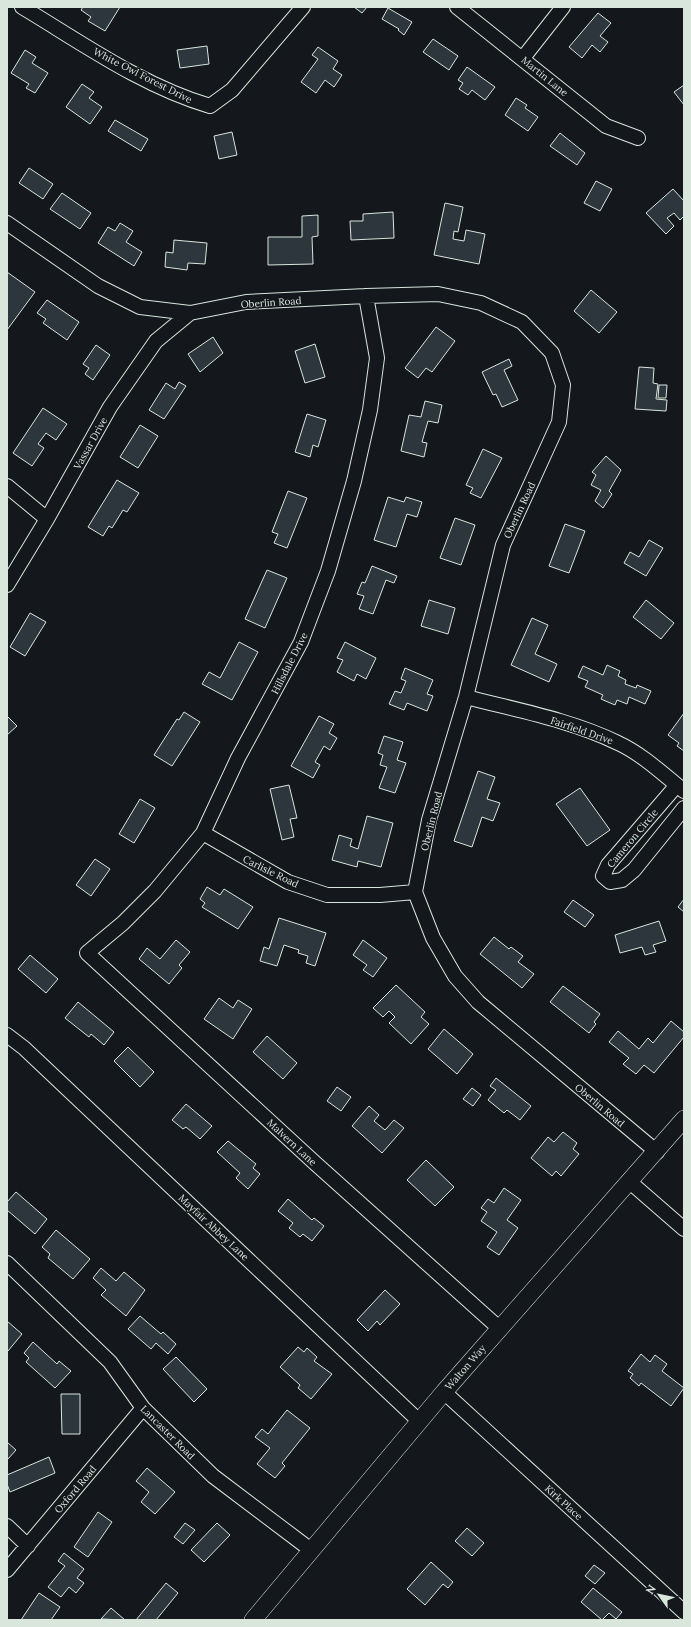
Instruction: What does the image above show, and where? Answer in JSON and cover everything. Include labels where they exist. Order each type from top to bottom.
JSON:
[{"type":"main road","name":"Walton Way","points":[[257,1618],[311,1550],[420,1420],[657,1152],[684,1119]]},
{"type":"street","name":"White Owl Forest Drive","points":[[22,7],[112,62],[185,99],[210,106],[232,90],[303,7]]},
{"type":"street","name":"Martin Lane","points":[[457,7],[523,58],[606,126],[638,138]]},
{"type":"street","points":[[523,58],[563,7]]},
{"type":"street","name":"Oberlin Road","points":[[7,223],[98,286],[140,307],[190,313],[246,302],[438,294],[481,303],[522,322],[552,353],[563,384],[559,422],[503,545],[466,697],[429,820],[415,892],[433,938],[455,976],[478,1002],[657,1152]]},
{"type":"street","name":"Hillsdale Drive","points":[[87,953],[124,923],[150,896],[203,833],[238,758],[301,642],[328,571],[354,481],[370,410],[377,358],[366,296]]},
{"type":"street","name":"Vassar Drive","points":[[7,586],[47,519],[110,407],[156,341],[190,313]]},
{"type":"street","points":[[7,486],[47,519]]},
{"type":"street","name":"Fairfield Drive","points":[[466,697],[544,717],[590,731],[618,743],[651,764],[680,788]]},
{"type":"street","name":"Cameron Circle","points":[[680,788],[608,865],[603,876],[610,882],[622,880],[634,870],[684,808]]},
{"type":"street","name":"Carlisle Road","points":[[203,833],[288,882],[327,895],[380,895],[415,892]]},
{"type":"street","name":"Malvern Lane","points":[[87,953],[315,1163],[500,1328]]},
{"type":"street","name":"Mayfair Abbey Lane","points":[[7,1035],[24,1048],[420,1420]]},
{"type":"street","points":[[630,1182],[684,1229]]},
{"type":"street","name":"Lancaster Road","points":[[7,1264],[110,1362],[143,1408],[212,1476],[311,1550]]},
{"type":"street","name":"Kirk Place","points":[[444,1392],[684,1612]]},
{"type":"street","name":"Oxford Road","points":[[7,1570],[143,1408]]},
{"type":"street","points":[[7,1526],[28,1546]]},
{"type":"building","points":[[83,7],[120,7],[105,31],[88,21],[91,17],[81,10]]},
{"type":"building","points":[[354,7],[367,7],[362,13]]},
{"type":"building","points":[[388,8],[412,22],[404,35],[398,30],[399,29],[382,19]]},
{"type":"building","points":[[598,13],[611,23],[600,36],[608,42],[600,52],[592,45],[582,58],[569,47]]},
{"type":"building","points":[[433,39],[458,56],[449,70],[423,52]]},
{"type":"building","points":[[207,46],[209,64],[180,68],[177,50]]},
{"type":"building","points":[[318,47],[338,61],[333,69],[342,75],[334,87],[325,80],[316,93],[301,82],[318,59],[312,55]]},
{"type":"building","points":[[25,50],[36,57],[32,63],[48,73],[35,93],[26,88],[29,84],[11,73]]},
{"type":"building","points":[[467,67],[495,87],[485,100],[472,90],[468,95],[459,89],[463,83],[458,80]]},
{"type":"building","points":[[82,84],[94,92],[89,98],[102,107],[90,124],[66,107]]},
{"type":"building","points":[[684,85],[684,105],[674,92]]},
{"type":"building","points":[[516,98],[527,105],[525,108],[538,117],[528,131],[505,115]]},
{"type":"building","points":[[115,120],[148,139],[141,151],[108,131]]},
{"type":"building","points":[[232,132],[237,155],[219,159],[214,136]]},
{"type":"building","points":[[560,133],[585,153],[577,165],[550,146]]},
{"type":"building","points":[[29,168],[53,184],[43,199],[19,183]]},
{"type":"building","points":[[596,181],[612,189],[600,211],[584,203]]},
{"type":"building","points":[[673,189],[684,201],[684,216],[680,220],[674,213],[667,218],[674,226],[666,234],[646,213]]},
{"type":"building","points":[[62,193],[91,213],[80,229],[50,209]]},
{"type":"building","points":[[445,203],[463,207],[458,232],[454,231],[453,239],[464,241],[466,230],[485,234],[479,264],[434,255]]},
{"type":"building","points":[[393,212],[394,238],[351,240],[350,221],[363,221],[363,214]]},
{"type":"building","points":[[318,215],[318,236],[312,237],[313,264],[268,265],[268,237],[302,237],[302,216]]},
{"type":"building","points":[[120,223],[133,231],[126,242],[142,252],[134,266],[98,243],[108,227],[115,231]]},
{"type":"building","points":[[174,240],[207,243],[205,264],[188,263],[187,270],[165,267],[166,252],[173,253]]},
{"type":"building","points":[[7,272],[35,292],[7,330]]},
{"type":"building","points":[[591,290],[617,312],[599,333],[574,311]]},
{"type":"building","points":[[47,300],[79,322],[67,340],[43,323],[46,319],[37,313]]},
{"type":"building","points":[[436,327],[455,341],[432,372],[426,368],[418,378],[405,368]]},
{"type":"building","points":[[213,337],[223,353],[200,372],[188,354]]},
{"type":"building","points":[[315,344],[325,377],[305,383],[295,351]]},
{"type":"building","points":[[96,345],[110,355],[93,380],[85,374],[89,368],[83,364]]},
{"type":"building","points":[[509,359],[512,366],[504,370],[518,400],[502,407],[496,394],[493,395],[482,372]]},
{"type":"building","points":[[639,367],[654,368],[653,383],[658,384],[656,399],[667,400],[666,411],[635,409]]},
{"type":"building","points":[[179,382],[186,386],[164,419],[149,410],[166,383],[175,389]]},
{"type":"building","points":[[659,385],[667,385],[666,398],[658,398]]},
{"type":"building","points":[[425,401],[442,405],[438,423],[428,421],[422,442],[427,443],[424,457],[401,451],[409,415],[421,417]]},
{"type":"building","points":[[43,408],[67,424],[56,440],[46,433],[38,444],[44,448],[32,466],[13,453]]},
{"type":"building","points":[[307,414],[326,420],[318,447],[313,445],[310,457],[295,452]]},
{"type":"building","points":[[140,425],[158,436],[138,468],[120,457]]},
{"type":"building","points":[[483,449],[502,458],[481,498],[470,493],[473,488],[466,485]]},
{"type":"building","points":[[606,456],[621,470],[609,491],[612,494],[603,508],[595,501],[601,490],[591,485],[596,475],[592,472]]},
{"type":"building","points":[[117,480],[139,493],[127,512],[123,510],[112,528],[109,526],[103,536],[88,527]]},
{"type":"building","points":[[288,491],[307,498],[287,548],[274,543],[278,534],[272,532]]},
{"type":"building","points":[[388,497],[404,502],[406,497],[422,502],[417,517],[407,514],[396,547],[374,540]]},
{"type":"building","points":[[455,518],[475,525],[461,565],[440,558]]},
{"type":"building","points":[[565,524],[585,531],[569,573],[549,566]]},
{"type":"building","points":[[649,540],[663,548],[646,576],[624,563],[630,552],[639,557]]},
{"type":"building","points":[[372,566],[397,576],[394,583],[386,580],[373,614],[359,609],[364,596],[357,594],[362,582],[365,583]]},
{"type":"building","points":[[267,570],[287,578],[265,628],[245,619]]},
{"type":"building","points":[[429,600],[455,608],[448,634],[421,626]]},
{"type":"building","points":[[646,600],[674,623],[661,639],[633,617]]},
{"type":"building","points":[[30,613],[46,622],[25,656],[10,647]]},
{"type":"building","points":[[532,618],[548,625],[535,654],[557,664],[549,682],[511,665]]},
{"type":"building","points":[[239,642],[258,652],[232,700],[202,684],[209,672],[220,678]]},
{"type":"building","points":[[345,642],[376,658],[366,679],[357,674],[354,681],[337,672],[343,660],[337,658]]},
{"type":"building","points":[[607,665],[620,671],[618,676],[626,680],[625,684],[636,688],[637,685],[651,691],[645,704],[629,697],[627,704],[617,700],[615,705],[601,699],[603,695],[585,687],[588,681],[578,677],[583,666],[603,675]]},
{"type":"building","points":[[405,668],[433,680],[427,694],[433,696],[427,711],[407,703],[404,710],[389,704],[395,691],[401,693],[406,681],[401,679]]},
{"type":"building","points":[[184,712],[200,722],[172,766],[154,755],[177,719],[179,720]]},
{"type":"building","points":[[684,713],[684,751],[677,746],[679,743],[668,735]]},
{"type":"building","points":[[7,716],[17,726],[7,735]]},
{"type":"building","points":[[319,716],[334,724],[329,733],[337,738],[330,750],[324,746],[315,762],[320,765],[313,778],[291,766]]},
{"type":"building","points":[[384,736],[403,742],[397,760],[406,763],[395,793],[379,788],[387,767],[380,765],[383,755],[378,753]]},
{"type":"building","points":[[478,771],[495,777],[487,799],[500,803],[493,821],[482,817],[472,847],[454,841]]},
{"type":"building","points":[[289,785],[297,818],[290,819],[294,837],[282,840],[270,789]]},
{"type":"building","points":[[580,788],[610,830],[587,846],[556,804]]},
{"type":"building","points":[[140,799],[155,808],[134,843],[119,834]]},
{"type":"building","points":[[367,816],[393,823],[381,867],[358,861],[357,867],[332,860],[339,835],[352,839],[350,846],[358,849]]},
{"type":"building","points":[[95,859],[110,869],[91,896],[76,885]]},
{"type":"building","points":[[207,887],[220,895],[224,889],[253,907],[238,929],[202,907],[205,903],[200,899]]},
{"type":"building","points":[[684,899],[684,912],[678,907]]},
{"type":"building","points":[[573,900],[594,915],[585,927],[564,912]]},
{"type":"building","points":[[279,918],[326,933],[315,966],[306,963],[308,956],[298,953],[299,950],[284,945],[277,966],[260,961],[264,947],[269,949]]},
{"type":"building","points":[[659,921],[666,941],[653,945],[656,952],[645,955],[642,947],[620,953],[615,935]]},
{"type":"building","points":[[494,937],[509,949],[511,947],[523,956],[518,962],[534,974],[522,988],[480,954]]},
{"type":"building","points":[[176,940],[190,952],[179,965],[182,968],[169,984],[139,959],[147,948],[160,959]]},
{"type":"building","points":[[363,940],[387,958],[373,977],[363,970],[367,965],[353,955]]},
{"type":"building","points":[[30,955],[58,979],[46,993],[18,969]]},
{"type":"building","points":[[396,985],[425,1012],[421,1017],[429,1024],[411,1044],[389,1023],[395,1017],[389,1011],[383,1017],[373,1008]]},
{"type":"building","points":[[563,986],[600,1014],[594,1022],[596,1024],[589,1033],[550,1002]]},
{"type":"building","points":[[219,998],[233,1008],[238,1000],[252,1009],[233,1039],[204,1019]]},
{"type":"building","points":[[78,1002],[114,1032],[104,1045],[91,1034],[89,1037],[65,1018]]},
{"type":"building","points":[[671,1021],[684,1032],[684,1037],[654,1073],[644,1065],[636,1074],[623,1064],[629,1058],[609,1042],[618,1031],[639,1049],[648,1038],[653,1043]]},
{"type":"building","points":[[444,1029],[473,1054],[457,1074],[428,1049]]},
{"type":"building","points":[[267,1036],[297,1063],[283,1079],[253,1052]]},
{"type":"building","points":[[128,1047],[154,1072],[140,1087],[114,1061]]},
{"type":"building","points":[[496,1078],[531,1106],[520,1120],[507,1110],[504,1113],[488,1100],[496,1090],[490,1086]]},
{"type":"building","points":[[337,1087],[351,1097],[341,1111],[327,1101]]},
{"type":"building","points":[[472,1088],[481,1095],[473,1106],[463,1099]]},
{"type":"building","points":[[186,1104],[212,1126],[200,1139],[186,1127],[183,1129],[172,1120]]},
{"type":"building","points":[[369,1106],[379,1115],[374,1121],[385,1130],[394,1120],[404,1128],[382,1153],[352,1126]]},
{"type":"building","points":[[563,1132],[577,1143],[573,1149],[579,1154],[561,1176],[556,1171],[552,1176],[531,1158],[548,1137],[554,1142]]},
{"type":"building","points":[[228,1141],[256,1164],[253,1168],[260,1174],[248,1189],[236,1178],[240,1173],[217,1152]]},
{"type":"building","points":[[426,1160],[454,1187],[435,1206],[407,1180]]},
{"type":"building","points":[[504,1188],[521,1200],[507,1220],[518,1228],[499,1255],[487,1247],[497,1232],[481,1221],[487,1212],[481,1208],[488,1199],[494,1203]]},
{"type":"building","points":[[16,1192],[47,1219],[35,1234],[7,1210],[7,1202]]},
{"type":"building","points":[[288,1199],[312,1220],[314,1218],[324,1226],[312,1241],[303,1234],[300,1237],[289,1228],[293,1223],[278,1211]]},
{"type":"building","points":[[56,1230],[90,1259],[73,1279],[48,1258],[50,1254],[42,1247]]},
{"type":"building","points":[[101,1268],[116,1281],[124,1272],[145,1290],[126,1316],[101,1295],[106,1290],[93,1278]]},
{"type":"building","points":[[385,1290],[400,1304],[380,1325],[377,1321],[368,1331],[357,1320]]},
{"type":"building","points":[[140,1316],[161,1334],[163,1332],[176,1344],[168,1354],[156,1343],[151,1349],[128,1329]]},
{"type":"building","points":[[7,1321],[22,1334],[8,1351],[7,1350]]},
{"type":"building","points":[[33,1342],[57,1364],[59,1361],[71,1371],[55,1388],[26,1362],[29,1358],[24,1353]]},
{"type":"building","points":[[298,1347],[304,1352],[307,1348],[317,1357],[314,1361],[332,1374],[311,1399],[298,1388],[300,1385],[280,1367]]},
{"type":"building","points":[[641,1354],[650,1362],[655,1355],[667,1364],[662,1371],[684,1388],[671,1406],[641,1383],[639,1386],[630,1378],[633,1374],[628,1371]]},
{"type":"building","points":[[176,1357],[207,1389],[194,1402],[163,1369]]},
{"type":"building","points":[[61,1394],[80,1394],[80,1434],[62,1434]]},
{"type":"building","points":[[287,1410],[310,1428],[282,1463],[285,1466],[275,1478],[257,1464],[270,1448],[255,1437],[262,1429],[268,1434]]},
{"type":"building","points":[[7,1442],[16,1450],[7,1460]]},
{"type":"building","points":[[49,1457],[55,1473],[10,1492],[7,1484],[7,1475]]},
{"type":"building","points":[[147,1468],[175,1492],[155,1514],[141,1502],[149,1492],[136,1481]]},
{"type":"building","points":[[98,1512],[112,1522],[88,1557],[74,1547]]},
{"type":"building","points":[[185,1523],[195,1530],[183,1544],[174,1537]]},
{"type":"building","points":[[217,1523],[230,1535],[204,1562],[191,1550]]},
{"type":"building","points":[[467,1528],[484,1543],[472,1556],[455,1541]]},
{"type":"building","points":[[64,1553],[84,1569],[77,1578],[84,1583],[76,1593],[69,1587],[61,1597],[48,1587],[65,1566],[58,1561]]},
{"type":"building","points":[[431,1562],[453,1582],[448,1588],[443,1584],[425,1605],[407,1589]]},
{"type":"building","points":[[594,1565],[605,1573],[595,1584],[585,1576]]},
{"type":"building","points":[[166,1583],[178,1593],[156,1620],[136,1620]]},
{"type":"building","points":[[593,1588],[622,1612],[616,1619],[609,1613],[602,1620],[581,1602]]},
{"type":"building","points":[[39,1593],[60,1607],[51,1620],[21,1620]]},
{"type":"building","points":[[111,1608],[125,1620],[101,1619]]}]
